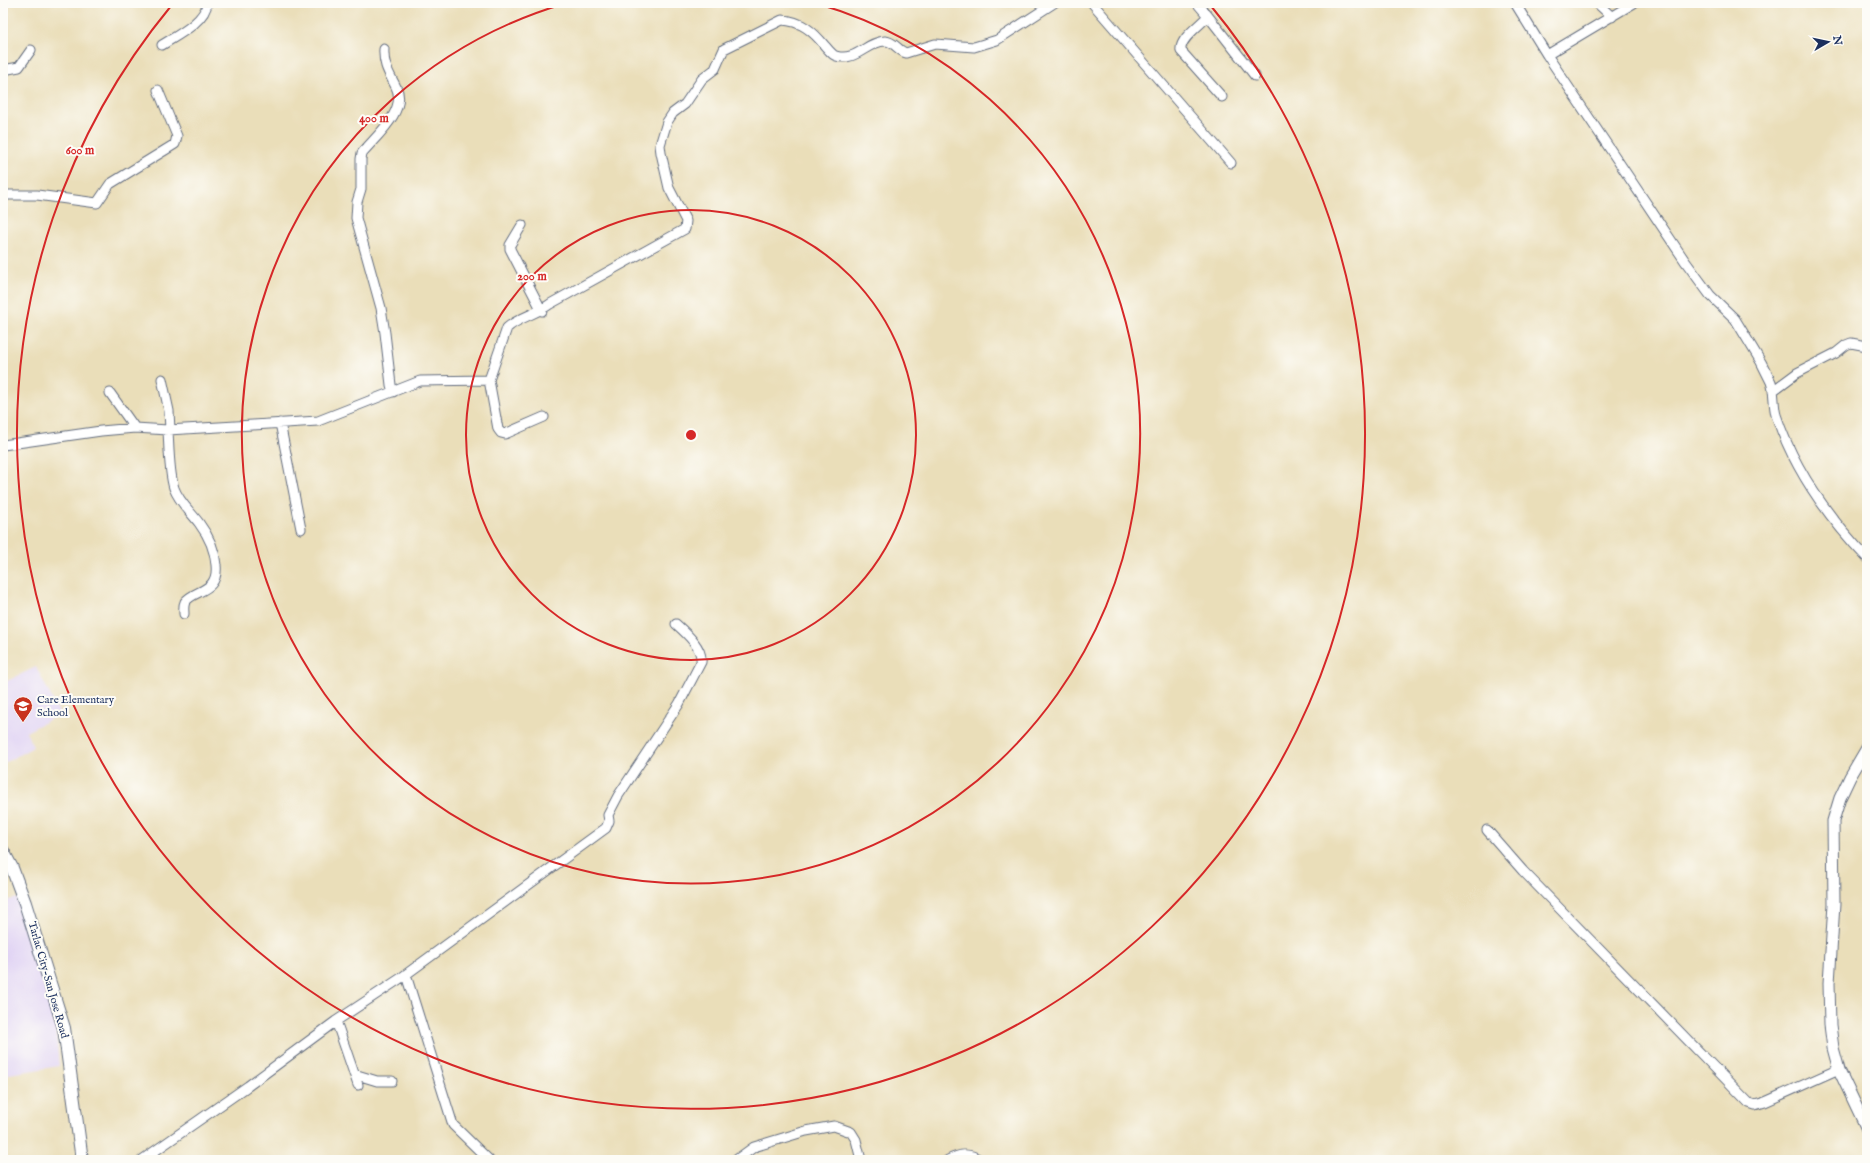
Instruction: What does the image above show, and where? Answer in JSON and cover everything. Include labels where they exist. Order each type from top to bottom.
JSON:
[{"type":"main road","name":"Tarlac City-San Jose Road","points":[[3,852],[12,868],[25,903],[64,1028],[82,1160]]},
{"type":"street","points":[[162,45],[195,23],[207,7],[207,3]]},
{"type":"street","points":[[544,416],[509,433],[501,433],[496,424],[489,380],[507,328],[511,324],[542,311],[550,304],[685,229],[686,221],[669,188],[660,145],[667,122],[684,104],[702,79],[715,70],[724,49],[782,20],[805,26],[815,34],[830,52],[837,57],[854,56],[868,46],[883,41],[892,43],[902,52],[906,53],[935,44],[974,47],[997,40],[1054,3]]},
{"type":"street","points":[[1094,3],[1231,163]]},
{"type":"street","points":[[1197,3],[1255,76]]},
{"type":"street","points":[[1515,3],[1547,55],[1685,262],[1710,295],[1735,319],[1761,362],[1774,390],[1777,416],[1801,472],[1829,515],[1844,534],[1867,558]]},
{"type":"street","points":[[1597,3],[1612,17]]},
{"type":"street","points":[[1547,55],[1634,3]]},
{"type":"street","points":[[1208,16],[1184,41],[1181,51],[1222,96]]},
{"type":"street","points":[[384,49],[386,69],[399,94],[398,103],[393,116],[362,153],[361,189],[357,202],[356,218],[381,308],[393,392]]},
{"type":"street","points":[[3,70],[19,67],[31,50]]},
{"type":"street","points":[[3,195],[37,195],[97,203],[110,184],[175,144],[177,136],[158,90]]},
{"type":"street","points":[[522,225],[510,245],[510,249],[542,311]]},
{"type":"street","points":[[1774,390],[1797,373],[1836,353],[1846,345],[1851,343],[1867,346]]},
{"type":"street","points":[[162,379],[169,411],[169,430],[174,487],[182,502],[207,534],[216,566],[216,573],[213,582],[207,589],[186,601],[184,614]]},
{"type":"street","points":[[3,445],[101,431],[135,428],[169,430],[318,421],[393,392],[409,384],[420,381],[489,380]]},
{"type":"street","points":[[110,393],[135,428]]},
{"type":"street","points":[[280,423],[301,529]]},
{"type":"street","points":[[142,1160],[248,1086],[336,1021],[406,975],[606,828],[609,821],[608,815],[618,796],[679,704],[701,662],[701,655],[688,636],[676,624]]},
{"type":"street","points":[[1865,1122],[1839,1069],[1833,1048],[1830,1025],[1829,983],[1834,880],[1833,821],[1840,798],[1867,748]]},
{"type":"street","points":[[1487,830],[1523,871],[1749,1103],[1756,1104],[1765,1102],[1839,1069]]},
{"type":"street","points":[[406,975],[454,1125],[489,1160]]},
{"type":"street","points":[[336,1021],[358,1085]]},
{"type":"street","points":[[354,1074],[377,1080],[392,1081]]},
{"type":"street","points":[[736,1160],[754,1147],[806,1131],[834,1126],[851,1132],[856,1140],[861,1160]]},
{"type":"street","points":[[948,1160],[963,1154],[970,1155],[980,1160]]},
{"type":"shaded area","name":"Care Elementary School","points":[[36,667],[60,714],[26,732],[33,747],[3,764],[3,683]]},
{"type":"shaded area","points":[[19,898],[56,1031],[59,1066],[3,1075],[3,901]]},
{"type":"place","name":"Care Elementary School","points":[[23,723]]}]
